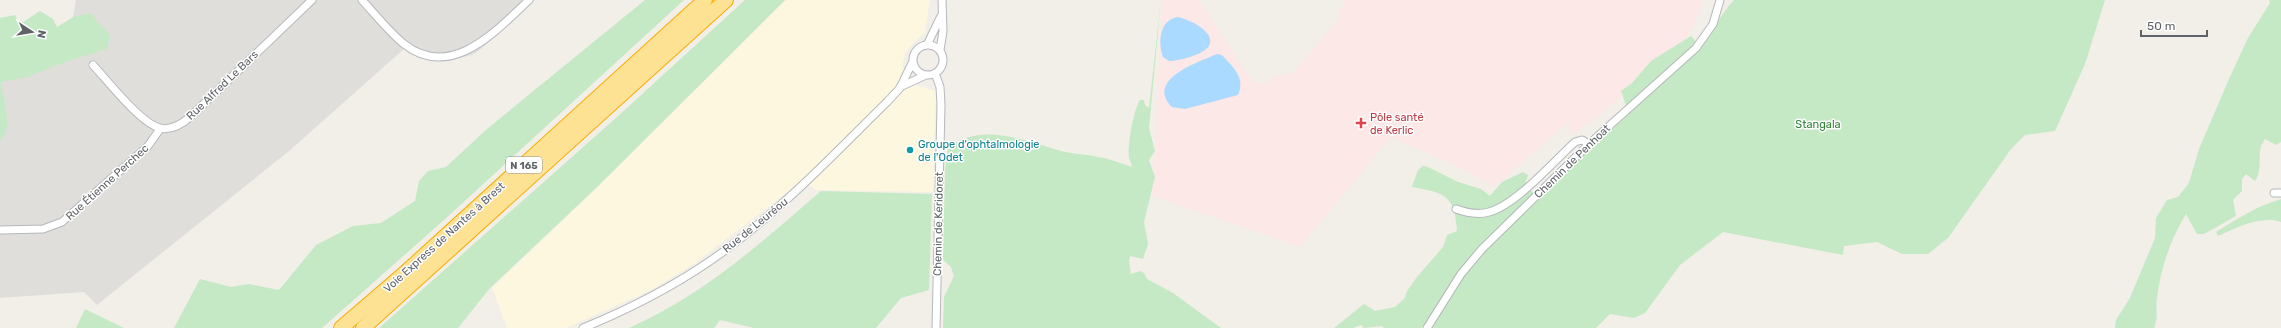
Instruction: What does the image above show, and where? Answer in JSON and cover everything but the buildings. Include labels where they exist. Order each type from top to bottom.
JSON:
[{"type":"highway","name":"Voie Express de Nantes à Brest","points":[[341,328],[406,272],[705,0]]},
{"type":"highway","name":"Voie Express de Nantes à Brest","points":[[363,328],[726,0]]},
{"type":"street","name":"Rue Alfred Le Bars","points":[[160,128],[176,127],[190,117],[312,0]]},
{"type":"street","points":[[362,0],[404,44],[420,54],[446,56],[458,54],[477,45],[528,0]]},
{"type":"street","points":[[940,50],[934,46],[927,45],[918,49],[913,61],[917,70],[926,75],[935,73],[943,63],[940,50],[943,31],[942,0]]},
{"type":"street","name":"Chemin de Penhoat","points":[[1427,328],[1471,260],[1589,144],[1696,48],[1713,24],[1720,0]]},
{"type":"street","points":[[927,45],[942,16]]},
{"type":"street","name":"Rue de Leuréou","points":[[900,88],[913,61]]},
{"type":"street","points":[[93,65],[143,119],[160,128]]},
{"type":"street","name":"Chemin de Keridoret","points":[[935,73],[940,87],[941,105],[936,328]]},
{"type":"street","name":"Rue de Leuréou","points":[[583,328],[664,289],[737,242],[803,185],[900,88],[926,75]]},
{"type":"street","name":"Rue Étienne Perchec","points":[[0,230],[43,229],[62,222],[148,146],[160,128]]},
{"type":"street","points":[[1456,209],[1474,214],[1496,210],[1517,196],[1575,142],[1582,140],[1589,144]]},
{"type":"shaded area","points":[[76,0],[535,0],[481,49],[472,55],[447,61],[435,61],[420,57],[404,49],[289,151],[97,305],[84,292],[0,298],[0,79],[71,29]]},
{"type":"shaded area","points":[[786,0],[930,0],[925,32],[910,46],[905,53],[902,68],[918,86],[936,91],[933,192],[816,190],[802,181],[695,263],[651,290],[566,328],[507,328],[492,288],[596,189]]},
{"type":"shaded area","name":"Pôle santé de Kerlic","points":[[1162,0],[1199,0],[1253,83],[1265,83],[1274,76],[1293,73],[1338,20],[1344,0],[1702,0],[1694,25],[1686,38],[1641,79],[1596,119],[1570,136],[1570,124],[1567,123],[1494,187],[1469,172],[1391,137],[1300,247],[1152,196]]},
{"type":"green space","points":[[645,0],[684,0],[444,220],[322,328],[174,328],[200,279],[231,287],[249,284],[279,290],[316,245],[353,226],[381,223],[415,201],[419,181],[428,171],[446,167],[487,129]]},
{"type":"green space","points":[[745,0],[785,0],[596,188],[490,288],[458,328],[379,328],[617,117]]},
{"type":"green space","points":[[1161,0],[1149,128],[1155,151],[1149,160],[1155,177],[1144,222],[1148,244],[1143,259],[1130,256],[1129,261],[1131,274],[1140,271],[1144,273],[1147,279],[1173,293],[1221,328],[943,328],[944,297],[954,276],[951,267],[943,260],[945,172],[948,148],[961,140],[989,134],[1018,139],[1065,152],[1104,158],[1132,167],[1129,158],[1129,145],[1135,111],[1140,100],[1144,100],[1145,105],[1149,108]]},
{"type":"green space","name":"Stangala","points":[[1734,0],[2105,0],[2085,64],[2055,131],[2025,135],[2011,149],[1948,238],[1928,254],[1902,254],[1877,242],[1844,246],[1843,255],[1723,232],[1680,265],[1645,313],[1634,318],[1610,314],[1596,328],[1431,328],[1426,322],[1421,328],[1384,328],[1382,326],[1364,328],[1361,325],[1353,328],[1334,328],[1364,304],[1375,311],[1395,307],[1405,298],[1407,291],[1417,277],[1443,247],[1447,235],[1457,231],[1454,210],[1451,203],[1446,198],[1433,191],[1412,187],[1418,170],[1423,166],[1428,167],[1458,182],[1481,189],[1490,196],[1502,182],[1523,172],[1528,175],[1525,184],[1538,198],[1629,114],[1621,91],[1632,83],[1651,61],[1691,36],[1700,47]]},
{"type":"green space","points":[[2269,0],[2281,0],[2281,142],[2276,145],[2265,139],[2260,150],[2259,170],[2255,181],[2246,174],[2242,179],[2242,191],[2233,200],[2236,216],[2204,234],[2197,234],[2186,214],[2171,244],[2164,265],[2158,287],[2156,320],[2154,328],[2115,328],[2116,320],[2130,298],[2155,238],[2156,218],[2167,200],[2178,197],[2189,183],[2199,149],[2229,79],[2248,38],[2270,3]]},
{"type":"green space","points":[[40,11],[53,19],[57,27],[75,16],[92,13],[96,21],[110,36],[107,49],[65,62],[28,77],[1,82],[7,120],[4,135],[0,141],[0,18],[15,15],[20,24]]},
{"type":"green space","points":[[821,191],[932,194],[929,290],[901,298],[876,328],[754,328],[720,320],[714,328],[629,328],[656,315],[681,300],[730,267]]},
{"type":"green space","points":[[2281,199],[2281,222],[2273,220],[2257,221],[2218,236],[2216,232],[2239,218],[2255,209]]},
{"type":"green space","points":[[85,309],[124,328],[76,328]]},
{"type":"water","points":[[1178,17],[1194,23],[1205,31],[1209,36],[1209,46],[1196,55],[1184,59],[1169,61],[1163,57],[1161,51],[1162,32],[1167,22]]},
{"type":"water","points":[[1217,54],[1222,55],[1237,73],[1240,83],[1238,95],[1185,109],[1172,107],[1165,97],[1165,88],[1170,80],[1188,67]]},
{"type":"place","name":"Pôle santé de Kerlic","points":[[1361,123]]},
{"type":"place","name":"Groupe d'ophtalmologie de l'Odet","points":[[910,150]]}]
